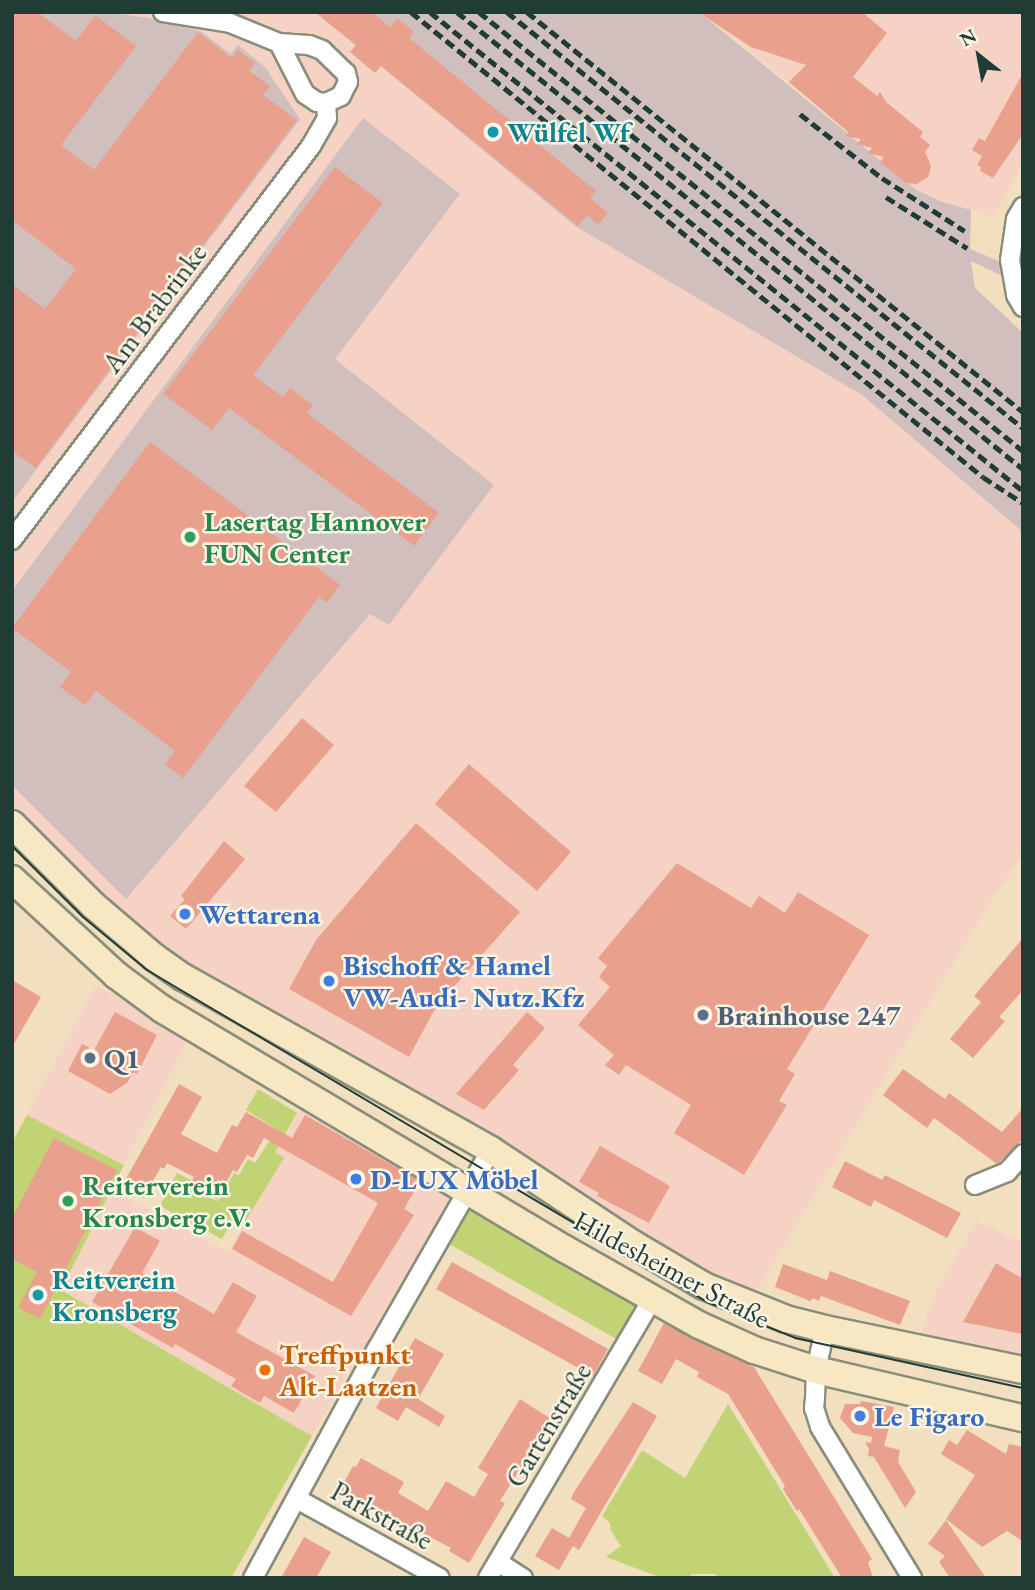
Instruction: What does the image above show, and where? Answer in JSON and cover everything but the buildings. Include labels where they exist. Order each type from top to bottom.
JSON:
[{"type":"main road","name":"Hildesheimer Straße","points":[[12,824],[93,905],[163,964],[218,999],[491,1150],[633,1244],[704,1286],[786,1319],[1023,1370]]},
{"type":"main road","name":"Hildesheimer Straße","points":[[12,879],[116,975],[162,1009],[466,1191],[699,1325],[754,1350],[816,1370],[1023,1418]]},
{"type":"street","points":[[163,12],[230,23],[279,43],[309,45],[340,65],[348,82],[341,96],[326,103],[317,102],[305,94],[279,43]]},
{"type":"street","name":"Am Brabrinke","points":[[12,540],[311,146],[327,118],[326,103]]},
{"type":"street","points":[[1023,207],[1016,219],[1010,260],[1016,295],[1023,307]]},
{"type":"street","points":[[253,1578],[491,1150]]},
{"type":"street","points":[[975,1185],[1007,1172],[1023,1154]]},
{"type":"street","name":"Gartenstraße","points":[[488,1578],[653,1298]]},
{"type":"street","points":[[825,1329],[816,1370],[814,1408],[820,1427],[912,1578]]},
{"type":"street","name":"Parkstraße","points":[[297,1499],[440,1578]]},
{"type":"street","points":[[498,1562],[523,1578]]},
{"type":"shaded area","points":[[12,12],[315,12],[575,226],[862,395],[1023,532],[1023,854],[993,898],[748,1305],[218,999],[12,824]]},
{"type":"shaded area","points":[[12,12],[107,12],[148,18],[200,31],[231,54],[238,45],[265,67],[300,119],[12,502]]},
{"type":"shaded area","points":[[315,12],[699,12],[917,190],[940,201],[971,210],[970,249],[1023,271],[1023,286],[971,261],[975,288],[1023,333],[1023,532],[862,395],[575,226]]},
{"type":"shaded area","points":[[701,12],[1023,12],[1023,162],[994,217],[940,200],[918,189]]},
{"type":"shaded area","points":[[363,118],[460,194],[335,359],[494,485],[389,625],[370,614],[126,899],[12,785],[12,591]]},
{"type":"shaded area","points":[[95,986],[191,1032],[124,1165],[27,1115]]},
{"type":"shaded area","points":[[301,1108],[451,1196],[312,1436],[60,1289],[112,1190],[228,1252],[283,1159],[275,1153]]},
{"type":"shaded area","points":[[976,1222],[1023,1242],[1023,1370],[916,1347],[933,1297]]},
{"type":"green space","points":[[258,1089],[297,1113],[275,1152],[284,1158],[245,1222],[235,1216],[222,1239],[160,1206],[177,1173],[191,1180],[189,1184],[195,1188],[195,1192],[218,1201],[234,1173],[239,1175],[248,1159],[255,1163],[277,1129],[246,1110]]},
{"type":"green space","points":[[27,1115],[124,1165],[61,1290],[312,1436],[231,1578],[12,1578],[12,1143]]},
{"type":"green space","points":[[468,1197],[641,1297],[618,1340],[442,1240]]},
{"type":"green space","points":[[728,1404],[835,1578],[716,1578],[716,1574],[691,1574],[690,1578],[662,1578],[606,1557],[621,1546],[611,1531],[610,1523],[602,1516],[642,1450],[685,1478]]},
{"type":"tram line","points":[[12,846],[83,917],[147,970],[707,1302],[795,1338],[1023,1388]]},
{"type":"railway","points":[[411,12],[983,477],[1023,503]]},
{"type":"railway","points":[[430,12],[1023,491]]},
{"type":"railway","points":[[457,12],[1023,469]]},
{"type":"railway","points":[[479,12],[1023,451]]},
{"type":"railway","points":[[507,12],[1023,428]]},
{"type":"railway","points":[[527,12],[1023,412]]},
{"type":"railway","points":[[800,114],[882,178],[965,231]]},
{"type":"railway","points":[[886,197],[967,248]]},
{"type":"place","name":"Wülfel Wf","points":[[493,132]]},
{"type":"place","name":"Lasertag Hannover FUN Center","points":[[190,537]]},
{"type":"place","name":"Wettarena","points":[[185,914]]},
{"type":"place","name":"Bischoff & Hamel VW-Audi- Nutz.Kfz","points":[[329,981]]},
{"type":"place","name":"Brainhouse 247","points":[[703,1015]]},
{"type":"place","name":"Q1","points":[[90,1058]]},
{"type":"place","name":"D-LUX Möbel","points":[[356,1179]]},
{"type":"place","name":"Reiterverein Kronsberg e.V.","points":[[68,1201]]},
{"type":"place","name":"Reitverein Kronsberg","points":[[38,1295]]},
{"type":"place","name":"Treffpunkt Alt-Laatzen","points":[[265,1370]]},
{"type":"place","name":"Le Figaro","points":[[860,1416]]}]
